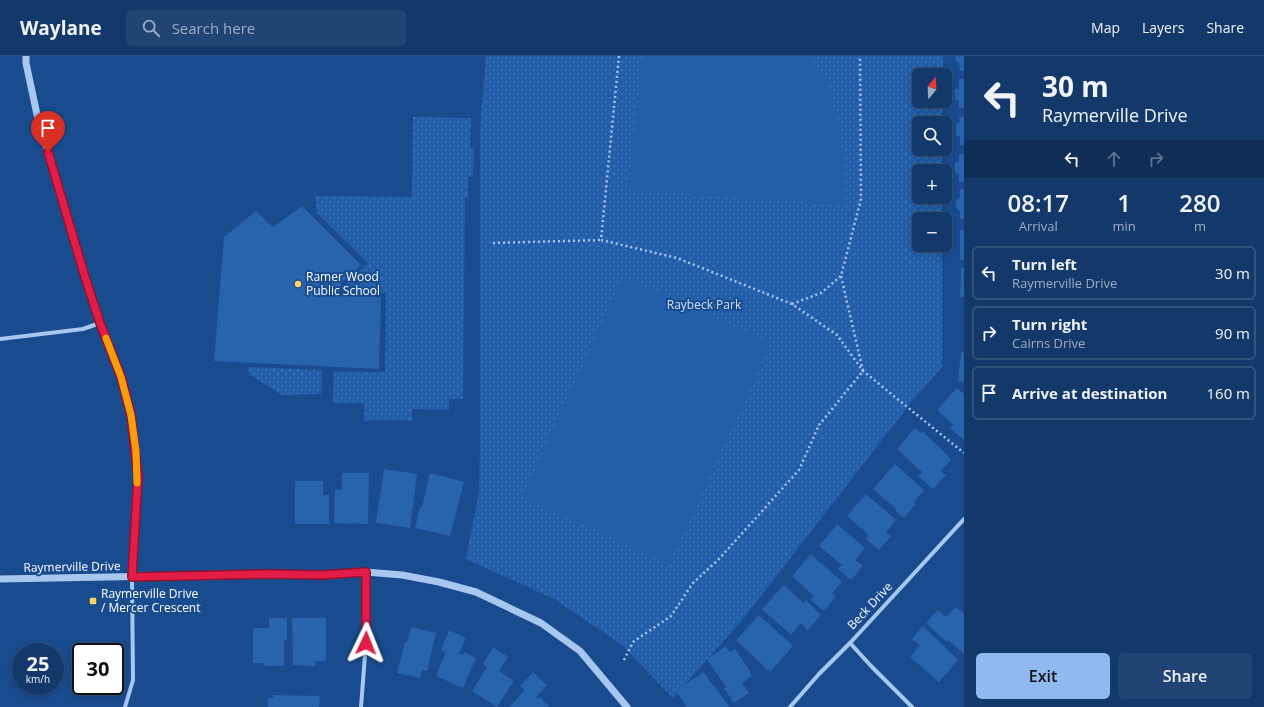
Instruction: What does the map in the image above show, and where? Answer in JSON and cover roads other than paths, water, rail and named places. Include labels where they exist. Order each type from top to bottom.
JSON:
[{"type":"street","points":[[26,56],[26,63],[39,124],[57,179],[85,277],[100,323],[121,377],[131,415],[138,477],[132,577],[132,680],[125,707]]},
{"type":"street","points":[[0,339],[84,329],[100,323]]},
{"type":"street","name":"Beck Drive","points":[[790,707],[964,519]]},
{"type":"street","points":[[360,707],[365,655],[366,572]]},
{"type":"street","name":"Raymerville Drive","points":[[0,579],[269,574],[322,575],[366,572],[402,575],[439,582],[476,592],[541,623],[580,651],[627,707]]},
{"type":"street","points":[[850,642],[872,667],[912,707]]},
{"type":"place","name":"Ramer Wood Public School","points":[[298,284]]},
{"type":"place","name":"Raymerville Drive / Mercer Crescent","points":[[93,601]]},
{"type":"park label","name":"Raybeck Park","points":[[704,305]]}]
